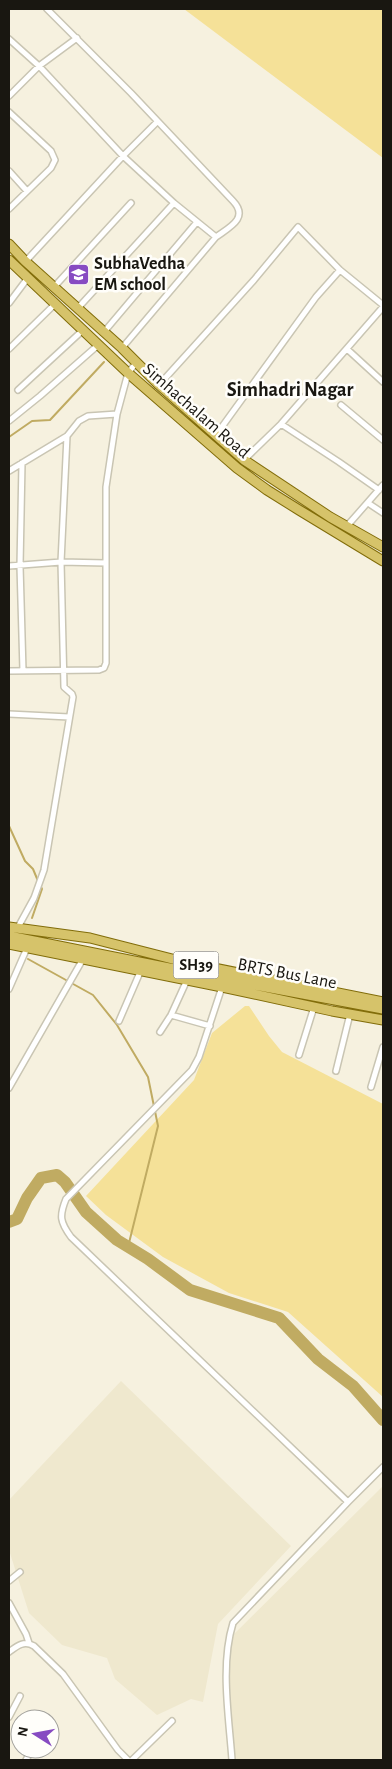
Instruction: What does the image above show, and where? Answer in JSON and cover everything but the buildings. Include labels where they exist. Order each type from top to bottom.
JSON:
[{"type":"main road","points":[[9,244],[25,261],[122,348],[159,385],[244,460],[275,482],[383,547]]},
{"type":"main road","name":"Simhachalam Road","points":[[9,260],[97,346],[237,468],[283,500],[383,561]]},
{"type":"main road","points":[[237,468],[244,460]]},
{"type":"main road","name":"SH39","points":[[13,928],[90,938],[184,962],[383,1002]]},
{"type":"main road","name":"BRTS Bus Lane","points":[[9,936],[383,1009]]},
{"type":"main road","name":"SH39","points":[[9,944],[383,1020]]},
{"type":"street","points":[[47,9],[239,207],[239,218],[232,226],[216,237],[122,348]]},
{"type":"street","points":[[9,96],[39,66],[77,38]]},
{"type":"street","points":[[9,39],[39,66],[123,156],[174,203],[216,237]]},
{"type":"street","points":[[9,112],[54,156],[54,164],[51,168],[9,209]]},
{"type":"street","points":[[18,269],[157,122]]},
{"type":"street","points":[[9,171],[27,191]]},
{"type":"street","points":[[54,287],[131,203]]},
{"type":"street","points":[[78,308],[174,203]]},
{"type":"street","points":[[104,332],[197,222]]},
{"type":"street","points":[[159,385],[254,280],[298,227],[340,270],[383,306],[281,424],[244,460]]},
{"type":"street","points":[[216,436],[316,297],[340,270]]},
{"type":"street","points":[[9,303],[27,279]]},
{"type":"street","points":[[9,349],[54,305]]},
{"type":"street","points":[[18,390],[82,331]]},
{"type":"street","points":[[9,420],[40,396],[97,346]]},
{"type":"street","points":[[347,349],[383,382]]},
{"type":"street","points":[[9,671],[99,670],[104,668],[106,663],[106,487],[117,414],[128,374],[136,363]]},
{"type":"street","points":[[341,405],[383,440]]},
{"type":"street","points":[[9,470],[67,436],[79,421],[88,416],[117,414]]},
{"type":"street","points":[[281,424],[378,490]]},
{"type":"street","points":[[13,928],[38,888],[44,870],[73,697],[64,687],[62,562],[67,436]]},
{"type":"street","points":[[22,463],[20,566],[23,671]]},
{"type":"street","points":[[347,526],[383,485]]},
{"type":"street","points":[[368,503],[383,513]]},
{"type":"street","points":[[9,566],[62,562],[106,563]]},
{"type":"street","points":[[9,714],[69,717]]},
{"type":"street","points":[[9,989],[27,948]]},
{"type":"street","points":[[9,1088],[83,959]]},
{"type":"street","points":[[120,1021],[142,970]]},
{"type":"street","points":[[160,1032],[171,1015],[187,980]]},
{"type":"street","points":[[222,987],[210,1026],[192,1070],[66,1199],[60,1213],[63,1227],[348,1502]]},
{"type":"street","points":[[299,1055],[314,1007]]},
{"type":"street","points":[[336,1071],[350,1014]]},
{"type":"street","points":[[171,1015],[210,1026]]},
{"type":"street","points":[[371,1087],[383,1047]]},
{"type":"street","points":[[232,1760],[227,1691],[228,1646],[233,1623],[383,1467]]},
{"type":"street","points":[[9,1581],[20,1572]]},
{"type":"street","points":[[9,1603],[30,1643],[63,1674],[125,1759]]},
{"type":"street","points":[[9,1652],[22,1643],[30,1643]]},
{"type":"street","points":[[9,1717],[20,1696]]},
{"type":"street","points":[[132,1760],[172,1721]]},
{"type":"shaded area","points":[[184,9],[383,9],[383,158]]},
{"type":"shaded area","name":"SubhaVedha EM school","points":[[76,267],[86,275],[80,282],[70,273]]},
{"type":"shaded area","points":[[245,1006],[249,1006],[282,1052],[383,1104],[383,1397],[288,1312],[229,1293],[163,1257],[106,1215],[86,1196],[194,1080],[212,1033]]},
{"type":"shaded area","points":[[121,1381],[291,1546],[218,1624],[203,1702],[191,1699],[157,1715],[115,1679],[107,1658],[62,1645],[29,1613],[9,1550],[9,1500]]},
{"type":"shaded area","points":[[383,1486],[383,1760],[233,1760],[226,1657],[230,1638]]},
{"type":"waterway","points":[[9,437],[32,421],[50,420],[104,362]]},
{"type":"waterway","points":[[9,826],[25,861],[33,869],[38,881]]},
{"type":"waterway","points":[[32,918],[42,889],[40,885]]},
{"type":"waterway","points":[[28,959],[93,995],[117,1025],[148,1077],[158,1126],[128,1247]]},
{"type":"waterway","points":[[9,1222],[17,1219],[27,1198],[41,1178],[57,1175],[65,1182],[86,1212],[117,1240],[148,1259],[190,1290],[279,1318],[318,1359],[353,1386],[383,1420]]},
{"type":"place","name":"SubhaVedha EM school","points":[[78,274]]},
{"type":"district","name":"Simhadri Nagar","points":[[290,390]]}]
